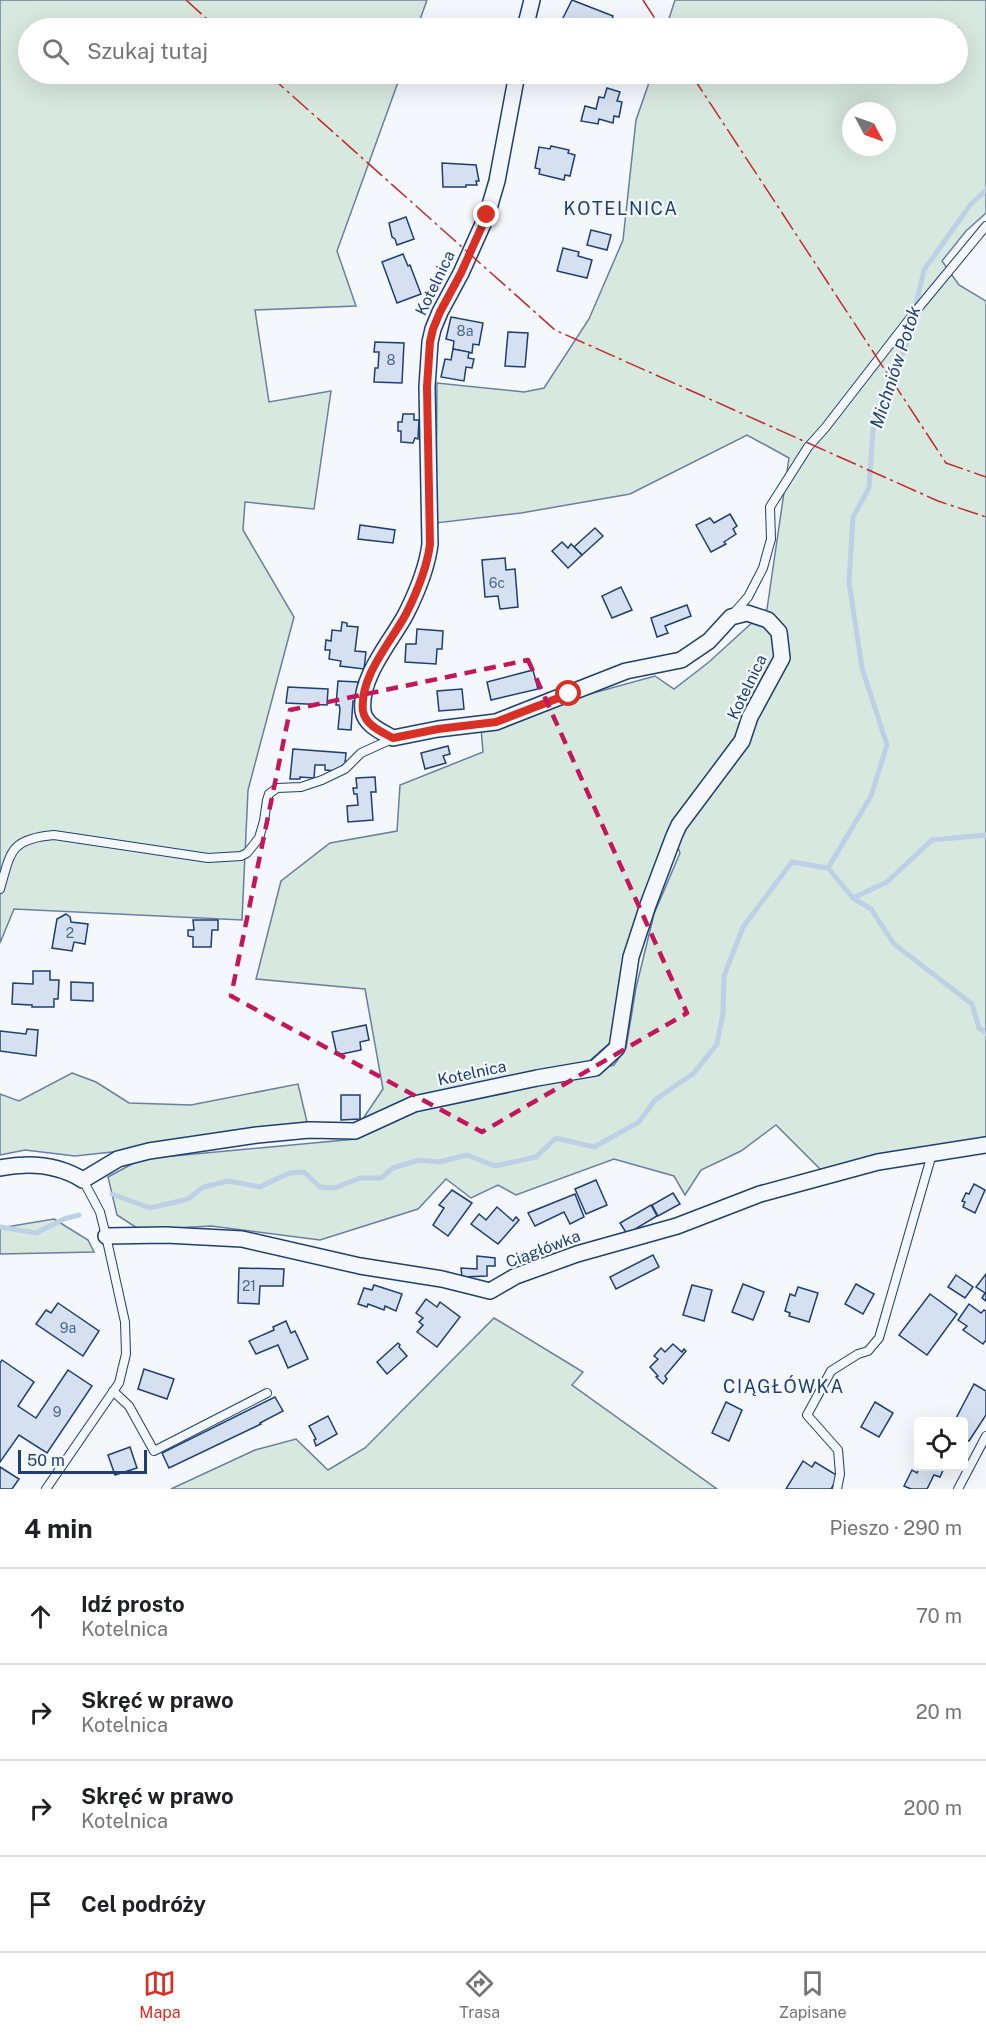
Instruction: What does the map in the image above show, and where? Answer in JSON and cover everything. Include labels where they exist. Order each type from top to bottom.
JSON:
[{"type":"street","points":[[527,18],[531,0]]},
{"type":"street","name":"Kotelnica","points":[[393,738],[371,725],[365,717],[364,697],[375,666],[405,615],[428,561],[430,544],[427,387],[431,336],[440,312],[461,273],[487,215],[497,181],[515,84]]},
{"type":"street","name":"Kotelnica","points":[[83,1180],[117,1159],[257,1135],[309,1130],[355,1131],[414,1104],[595,1068],[617,1048],[631,957],[679,825],[742,741],[750,717],[782,658],[779,632],[768,620],[747,613],[731,617]]},
{"type":"street","points":[[393,738],[438,729],[496,722],[626,670],[681,660],[709,640],[731,617]]},
{"type":"street","name":"Ciągłówka","points":[[106,1236],[166,1234],[242,1239],[360,1266],[442,1279],[490,1291],[516,1276],[577,1254],[677,1226],[760,1194],[878,1162],[986,1145]]},
{"type":"street","points":[[0,1168],[16,1165],[46,1165],[83,1180]]},
{"type":"lane","points":[[731,617],[748,597],[763,568],[771,539],[770,507],[808,447],[986,226]]},
{"type":"lane","points":[[0,889],[9,858],[23,840],[38,837],[54,836],[208,858],[241,856],[248,853],[259,838],[269,794],[277,788],[301,787],[322,780],[345,769],[361,753],[393,738]]},
{"type":"lane","points":[[837,1489],[840,1474],[838,1450],[807,1415],[831,1371],[858,1354],[868,1351],[879,1338],[932,1154]]},
{"type":"lane","points":[[46,1489],[119,1383],[125,1363],[125,1322],[106,1236],[100,1212],[83,1180]]},
{"type":"lane","points":[[113,1391],[129,1406],[154,1451],[267,1393]]},
{"type":"lane","points":[[958,1489],[986,1436]]},
{"type":"highlighted area","points":[[528,660],[687,1013],[482,1132],[231,996],[290,710]]},
{"type":"shaded area","points":[[0,0],[427,0],[421,18],[18,18],[18,84],[397,84],[337,251],[356,306],[255,310],[269,402],[331,391],[314,509],[245,502],[243,530],[294,617],[248,790],[242,920],[14,909],[0,943]]},
{"type":"shaded area","points":[[675,0],[986,0],[986,213],[966,231],[942,261],[959,285],[986,301],[986,1137],[822,1171],[776,1125],[741,1151],[701,1170],[685,1195],[674,1176],[614,1159],[516,1195],[498,1185],[471,1198],[446,1179],[418,1209],[320,1240],[211,1226],[140,1230],[117,1215],[108,1177],[141,1159],[356,1139],[413,1112],[614,1065],[626,1048],[636,988],[654,914],[680,853],[674,837],[613,1040],[586,1064],[360,1123],[383,1089],[365,989],[256,979],[281,881],[330,843],[397,831],[400,785],[483,752],[481,728],[575,698],[655,676],[674,689],[709,662],[767,609],[789,458],[747,435],[630,494],[521,513],[436,523],[437,383],[524,392],[544,388],[589,319],[623,240],[636,120],[649,84],[968,84],[968,18],[669,18]]},
{"type":"shaded area","points":[[72,1073],[96,1082],[129,1103],[191,1105],[298,1084],[307,1122],[177,1145],[75,1156],[25,1150],[0,1155],[0,1094],[19,1101]]},
{"type":"shaded area","points":[[54,1219],[88,1240],[94,1252],[0,1254],[0,1228]]},
{"type":"shaded area","points":[[494,1318],[583,1372],[572,1385],[717,1489],[171,1489],[255,1450],[296,1439],[328,1470],[365,1448]]},
{"type":"building","points":[[572,0],[613,16],[612,18],[563,18]]},
{"type":"building","points":[[607,88],[620,92],[617,101],[622,102],[619,117],[614,116],[613,123],[599,119],[598,124],[581,121],[585,106],[596,109],[599,97],[604,98]]},
{"type":"building","points":[[551,146],[569,150],[568,153],[575,155],[570,176],[565,175],[564,180],[539,174],[540,169],[535,168],[539,147],[550,149]]},
{"type":"building","points":[[442,163],[476,165],[479,181],[476,181],[477,185],[443,187]]},
{"type":"building","points":[[406,217],[414,239],[397,245],[392,237],[389,223]]},
{"type":"building","points":[[591,230],[611,235],[607,250],[587,245]]},
{"type":"building","points":[[563,248],[579,252],[578,256],[592,260],[587,278],[557,271]]},
{"type":"building","points":[[403,254],[408,266],[410,265],[421,294],[397,303],[382,262]]},
{"type":"building","points":[[451,317],[483,323],[479,345],[473,344],[472,353],[453,349],[454,341],[446,339]]},
{"type":"building","points":[[508,332],[528,333],[525,367],[505,366]]},
{"type":"building","points":[[375,342],[404,343],[402,383],[374,382],[379,352],[374,352]]},
{"type":"building","points":[[453,349],[469,352],[468,358],[474,359],[472,368],[466,367],[464,381],[441,377],[445,359],[451,360]]},
{"type":"building","points":[[403,414],[414,414],[414,420],[419,420],[418,439],[415,438],[413,443],[401,442],[398,422],[402,422]]},
{"type":"building","points":[[730,514],[737,526],[733,529],[736,534],[724,542],[726,544],[711,552],[696,525],[710,518],[714,523]]},
{"type":"building","points":[[360,525],[395,530],[393,543],[358,539]]},
{"type":"building","points":[[595,528],[603,536],[582,555],[574,547]]},
{"type":"building","points":[[562,542],[568,548],[571,544],[582,555],[568,568],[552,551]]},
{"type":"building","points":[[505,558],[506,570],[515,569],[518,607],[500,609],[498,596],[485,597],[482,560]]},
{"type":"building","points":[[621,587],[632,610],[612,618],[602,596]]},
{"type":"building","points":[[687,605],[691,616],[665,626],[668,633],[657,637],[651,618]]},
{"type":"building","points":[[342,622],[347,623],[347,626],[358,627],[355,651],[366,652],[364,669],[340,666],[341,661],[329,659],[330,650],[325,650],[326,640],[331,641],[332,630],[341,631]]},
{"type":"building","points":[[417,629],[443,631],[442,649],[437,649],[436,664],[405,662],[406,644],[416,644]]},
{"type":"building","points":[[533,670],[538,689],[491,700],[487,682]]},
{"type":"building","points":[[338,681],[358,682],[357,701],[353,701],[351,730],[338,729],[340,709],[339,705],[336,705]]},
{"type":"building","points":[[288,687],[328,689],[327,705],[286,703]]},
{"type":"building","points":[[462,689],[464,709],[439,711],[437,691]]},
{"type":"building","points":[[448,746],[450,754],[443,756],[446,763],[425,769],[421,753]]},
{"type":"building","points":[[293,749],[346,753],[345,763],[336,771],[325,770],[325,765],[315,765],[314,778],[290,779]]},
{"type":"building","points":[[375,777],[376,792],[371,792],[373,820],[348,822],[347,806],[358,805],[357,794],[354,794],[353,788],[357,788],[356,778]]},
{"type":"building","points":[[66,914],[70,917],[71,922],[88,924],[85,944],[74,942],[72,951],[52,948],[57,919]]},
{"type":"building","points":[[193,920],[218,920],[218,930],[212,930],[211,947],[193,947],[193,937],[188,936],[188,930],[194,930]]},
{"type":"building","points":[[33,971],[50,971],[50,980],[59,980],[58,999],[54,999],[54,1007],[12,1004],[13,983],[33,984]]},
{"type":"building","points":[[71,982],[93,983],[93,1001],[71,1000]]},
{"type":"building","points":[[366,1025],[369,1040],[360,1042],[361,1050],[337,1055],[332,1032]]},
{"type":"building","points":[[27,1029],[38,1030],[36,1056],[0,1051],[0,1031],[26,1034]]},
{"type":"building","points":[[341,1095],[360,1095],[360,1119],[341,1120]]},
{"type":"building","points":[[596,1180],[607,1205],[586,1214],[575,1189]]},
{"type":"building","points":[[974,1184],[985,1190],[975,1213],[963,1207],[965,1202],[962,1201]]},
{"type":"building","points":[[452,1190],[472,1203],[448,1236],[433,1225],[444,1208],[439,1205]]},
{"type":"building","points":[[673,1193],[680,1204],[658,1216],[652,1205]]},
{"type":"building","points":[[575,1194],[584,1217],[570,1224],[564,1212],[535,1226],[528,1213]]},
{"type":"building","points":[[651,1205],[657,1216],[627,1234],[620,1223]]},
{"type":"building","points":[[497,1207],[513,1221],[516,1217],[519,1220],[498,1244],[471,1224],[479,1214],[486,1220]]},
{"type":"building","points":[[653,1255],[659,1267],[616,1289],[610,1277]]},
{"type":"building","points":[[477,1256],[495,1258],[495,1266],[487,1266],[487,1276],[462,1277],[461,1268],[477,1269]]},
{"type":"building","points":[[239,1268],[284,1269],[283,1286],[260,1286],[259,1304],[238,1303]]},
{"type":"building","points":[[986,1274],[986,1301],[982,1298],[985,1293],[976,1287]]},
{"type":"building","points":[[956,1275],[973,1287],[965,1298],[948,1287]]},
{"type":"building","points":[[743,1284],[764,1292],[753,1320],[732,1312]]},
{"type":"building","points":[[856,1284],[874,1294],[863,1314],[845,1304]]},
{"type":"building","points":[[374,1285],[402,1294],[396,1311],[385,1306],[384,1310],[368,1304],[367,1307],[358,1304],[364,1288],[372,1290]]},
{"type":"building","points":[[692,1285],[712,1290],[704,1321],[683,1315]]},
{"type":"building","points":[[798,1287],[818,1293],[809,1322],[789,1316],[790,1313],[785,1311],[790,1294],[795,1296]]},
{"type":"building","points":[[930,1294],[957,1314],[927,1355],[899,1335]]},
{"type":"building","points":[[426,1299],[437,1307],[440,1302],[460,1317],[437,1347],[417,1332],[423,1325],[419,1322],[423,1318],[416,1313]]},
{"type":"building","points":[[58,1303],[99,1331],[83,1356],[36,1324],[46,1310],[51,1313]]},
{"type":"building","points":[[969,1304],[981,1313],[986,1311],[986,1340],[983,1344],[963,1330],[967,1326],[958,1320]]},
{"type":"building","points":[[286,1321],[291,1333],[295,1331],[308,1359],[288,1368],[278,1345],[256,1354],[249,1341],[274,1330],[273,1327]]},
{"type":"building","points":[[398,1343],[407,1356],[387,1374],[377,1362]]},
{"type":"building","points":[[673,1344],[682,1352],[684,1349],[686,1351],[665,1376],[667,1379],[663,1384],[650,1367],[658,1359],[654,1356],[661,1348],[665,1352]]},
{"type":"building","points":[[2,1360],[34,1382],[18,1406],[36,1418],[68,1370],[92,1386],[47,1453],[19,1435],[0,1462],[0,1363]]},
{"type":"building","points":[[144,1369],[174,1379],[167,1399],[138,1389]]},
{"type":"building","points":[[974,1384],[986,1391],[986,1415],[969,1441],[968,1417],[957,1417]]},
{"type":"building","points":[[275,1397],[283,1411],[169,1468],[162,1453]]},
{"type":"building","points":[[726,1402],[742,1410],[729,1441],[712,1433]]},
{"type":"building","points":[[875,1402],[893,1413],[879,1437],[861,1427]]},
{"type":"building","points":[[328,1416],[337,1434],[316,1446],[314,1440],[316,1439],[309,1426]]},
{"type":"building","points":[[130,1447],[137,1468],[115,1475],[108,1455]]},
{"type":"building","points":[[803,1461],[812,1467],[815,1462],[838,1476],[831,1489],[786,1489]]},
{"type":"building","points":[[0,1467],[19,1479],[12,1489],[0,1489]]},
{"type":"building","points":[[912,1470],[917,1473],[918,1471],[943,1471],[940,1477],[934,1475],[927,1489],[911,1489],[904,1486]]},
{"type":"waterway","name":"Michniów Potok","points":[[828,868],[871,796],[887,745],[862,668],[849,582],[853,517],[869,488],[873,430],[907,342],[924,270],[971,204],[986,190]]},
{"type":"waterway","points":[[112,1194],[150,1208],[188,1199],[203,1187],[229,1181],[260,1187],[289,1173],[304,1172],[320,1187],[335,1188],[360,1178],[381,1178],[393,1168],[419,1160],[439,1162],[467,1155],[495,1166],[536,1157],[556,1138],[594,1147],[639,1122],[655,1100],[694,1073],[717,1044],[723,1013],[724,976],[743,927],[792,862],[828,868],[853,898],[887,882],[932,840],[986,835]]},
{"type":"waterway","points":[[853,898],[871,909],[894,944],[972,1004],[979,1028],[986,1033]]},
{"type":"waterway","points":[[0,1227],[36,1233],[64,1219],[79,1215]]},
{"type":"power","points":[[186,0],[206,18]]},
{"type":"power","points":[[643,0],[655,18]]},
{"type":"power","points":[[279,84],[555,330],[938,501],[986,517]]},
{"type":"power","points":[[698,84],[946,463],[986,477]]},
{"type":"district","name":"KOTELNICA","points":[[621,208]]},
{"type":"district","name":"CIĄGŁÓWKA","points":[[784,1386]]},
{"type":"route","points":[[487,215],[461,273],[440,312],[430,342],[427,387],[430,544],[428,561],[405,615],[369,679],[363,711],[371,725],[393,738],[438,729],[496,722],[569,694]]}]
